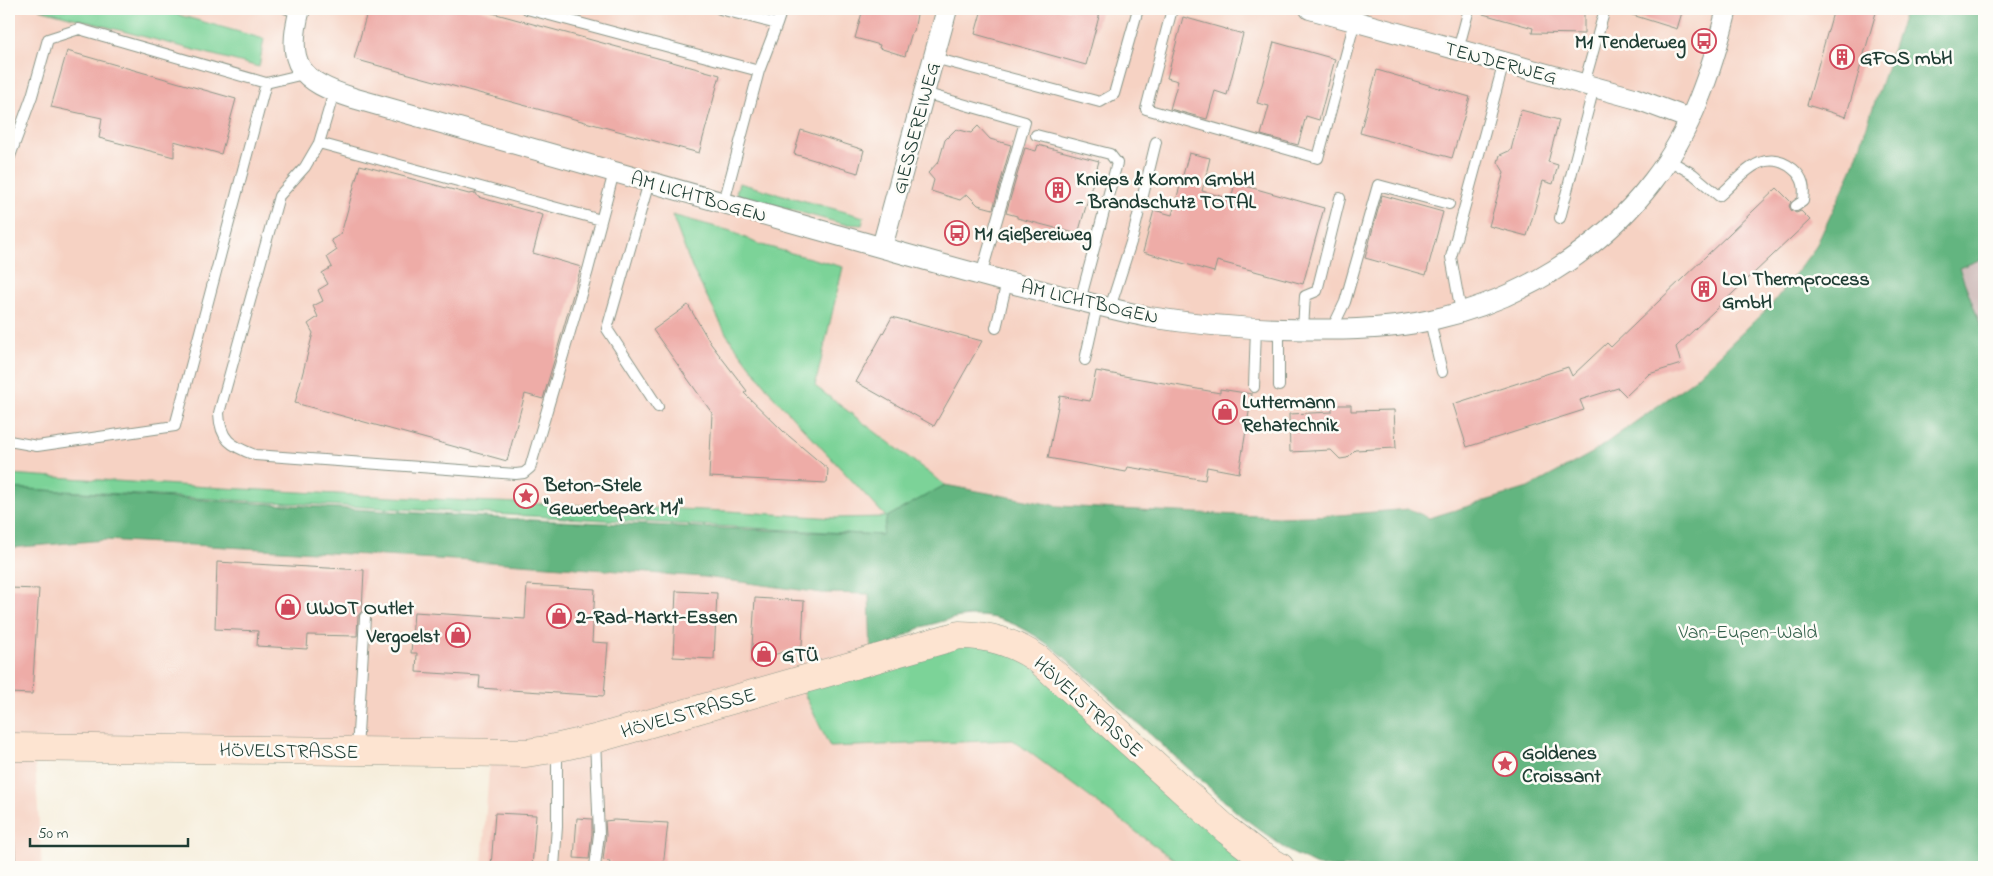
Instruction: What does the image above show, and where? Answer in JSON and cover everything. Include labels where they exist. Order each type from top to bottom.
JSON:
[{"type":"main road","name":"HÖVELSTRASSE","points":[[9,746],[518,753],[557,748],[595,739],[959,635],[988,637],[1011,643],[1038,659],[1228,831],[1255,852],[1280,867]]},
{"type":"street","name":"GIESSEREIWEG","points":[[882,247],[947,9]]},
{"type":"street","name":"TENDERWEG","points":[[1310,9],[1634,98],[1690,119]]},
{"type":"street","name":"AM LICHTBOGEN","points":[[319,84],[649,182],[981,275],[1096,305],[1149,317],[1256,328],[1303,330],[1366,329],[1430,321],[1486,305],[1546,276],[1575,258],[1628,210],[1654,179],[1667,159],[1690,119],[1709,73],[1727,9]]},
{"type":"street","points":[[295,10],[293,46],[298,64],[319,84]]},
{"type":"lane","points":[[527,9],[759,71]]},
{"type":"lane","points":[[720,9],[778,24]]},
{"type":"lane","points":[[724,202],[759,71],[782,9]]},
{"type":"lane","points":[[934,58],[1100,102],[1114,94],[1138,9]]},
{"type":"lane","points":[[1172,9],[1146,109],[1318,158],[1355,21]]},
{"type":"lane","points":[[1458,50],[1469,9]]},
{"type":"lane","points":[[1560,218],[1605,9]]},
{"type":"lane","points":[[9,160],[32,96],[48,39],[79,30],[266,82],[319,84],[320,143],[305,167],[279,196],[219,413],[220,425],[224,436],[240,449],[255,455],[516,474],[524,473],[530,468],[614,172]]},
{"type":"lane","points":[[1461,312],[1451,257],[1504,62]]},
{"type":"lane","points":[[9,440],[37,446],[175,426],[266,82]]},
{"type":"lane","points":[[924,93],[1025,122],[981,275]]},
{"type":"lane","points":[[1036,134],[1110,154],[1117,163],[1096,305],[1085,360]]},
{"type":"lane","points":[[1096,305],[1132,236],[1156,142]]},
{"type":"lane","points":[[320,143],[601,220]]},
{"type":"lane","points":[[1667,159],[1693,174],[1719,196],[1753,166],[1763,160],[1774,159],[1785,163],[1801,178],[1804,190],[1803,200],[1796,206]]},
{"type":"lane","points":[[649,182],[607,329],[658,407]]},
{"type":"lane","points":[[1332,330],[1345,302],[1378,185],[1449,204]]},
{"type":"lane","points":[[1303,330],[1305,296],[1317,291],[1340,198]]},
{"type":"lane","points":[[996,328],[1007,282]]},
{"type":"lane","points":[[1430,321],[1442,372]]},
{"type":"lane","points":[[1254,387],[1256,328]]},
{"type":"lane","points":[[1279,329],[1279,386]]},
{"type":"lane","points":[[357,751],[365,617]]},
{"type":"lane","points":[[595,739],[599,834],[595,867]]},
{"type":"lane","points":[[554,867],[557,827],[557,748]]},
{"type":"lane","points":[[9,839],[10,867]]},
{"type":"shaded area","points":[[9,9],[39,9],[259,67],[264,38],[158,9],[1906,9],[1852,170],[1815,248],[1772,304],[1691,382],[1592,453],[1528,488],[1429,518],[1409,509],[1339,515],[1278,517],[1058,506],[945,485],[815,386],[843,267],[758,244],[731,231],[774,397],[887,517],[834,518],[727,511],[470,501],[223,488],[9,474]]},
{"type":"shaded area","points":[[1984,258],[1984,334],[1959,268]]},
{"type":"shaded area","points":[[105,540],[506,563],[704,577],[822,593],[869,594],[871,656],[545,748],[9,744],[9,548]]},
{"type":"shaded area","points":[[800,685],[830,747],[1013,740],[1179,863],[1176,867],[482,867],[490,754]]},
{"type":"shaded area","points":[[9,750],[34,751],[42,867],[9,867]]},
{"type":"green space","points":[[39,9],[158,9],[264,39],[259,67]]},
{"type":"green space","name":"Van-Eupen-Wald","points":[[1906,9],[1984,9],[1984,258],[1959,268],[1984,334],[1984,867],[1321,867],[1290,852],[1240,815],[1062,655],[1021,628],[993,618],[961,617],[924,626],[871,656],[869,594],[822,593],[704,577],[506,563],[105,540],[9,548],[9,488],[534,520],[882,535],[887,517],[945,485],[1058,506],[1278,517],[1339,515],[1409,509],[1429,518],[1528,488],[1592,453],[1691,382],[1772,304],[1815,248],[1852,170]]},
{"type":"green space","points":[[739,183],[864,217],[862,225],[843,224],[740,196],[736,193]]},
{"type":"green space","points":[[672,215],[731,231],[758,244],[843,267],[815,386],[945,485],[887,517],[883,535],[9,488],[9,474],[470,501],[727,511],[834,518],[886,517],[774,397],[727,335],[692,268]]},
{"type":"green space","points":[[960,639],[1010,646],[1254,856],[1245,867],[1176,867],[1178,863],[1013,740],[830,747],[800,685]]},
{"type":"building","points":[[368,9],[478,9],[720,75],[699,153],[354,59]]},
{"type":"building","points":[[863,9],[918,9],[914,31],[912,32],[905,56],[879,48],[880,45],[855,38]]},
{"type":"building","points":[[982,9],[1101,9],[1086,65],[975,34]]},
{"type":"building","points":[[1483,9],[1584,9],[1584,34],[1532,33],[1533,28],[1483,14]]},
{"type":"building","points":[[1624,9],[1683,9],[1677,29],[1623,12]]},
{"type":"building","name":"GFOS mbH","points":[[1834,9],[1877,9],[1846,117],[1807,105]]},
{"type":"building","points":[[1183,17],[1243,34],[1227,95],[1215,91],[1207,119],[1170,109],[1178,81],[1167,78]]},
{"type":"building","points":[[1274,42],[1335,59],[1319,120],[1306,116],[1298,145],[1261,135],[1269,106],[1257,103]]},
{"type":"building","points":[[67,51],[236,99],[221,154],[174,141],[174,157],[99,138],[102,118],[51,107]]},
{"type":"building","points":[[1377,70],[1470,97],[1452,158],[1360,133]]},
{"type":"building","points":[[1521,110],[1559,120],[1548,162],[1558,165],[1553,184],[1543,181],[1527,236],[1489,226],[1504,172],[1498,162],[1500,155],[1511,150]]},
{"type":"building","points":[[978,126],[990,139],[1011,145],[993,209],[978,205],[967,194],[960,200],[931,191],[934,180],[928,173],[939,161],[945,140],[956,129],[971,133]]},
{"type":"building","points":[[801,130],[864,150],[858,173],[794,154]]},
{"type":"building","name":"Knieps & Komm GmbH - Brandschutz TOTAL","points":[[1038,145],[1099,161],[1078,234],[1017,218],[1017,216],[1006,213],[1025,148],[1036,151]]},
{"type":"building","points":[[1189,153],[1210,158],[1202,191],[1231,199],[1235,183],[1324,208],[1303,284],[1217,261],[1214,272],[1143,252],[1154,210],[1172,215]]},
{"type":"building","points":[[360,165],[469,194],[476,193],[478,197],[543,215],[533,253],[581,267],[543,399],[525,394],[507,461],[295,403],[313,333],[308,324],[318,317],[313,306],[323,301],[318,290],[328,284],[322,273],[332,267],[327,257],[337,250],[331,240],[341,234]]},
{"type":"building","name":"LOI Thermprocess GmbH","points":[[1777,188],[1791,202],[1789,206],[1791,210],[1796,213],[1801,211],[1810,220],[1676,347],[1681,364],[1649,374],[1626,396],[1618,388],[1580,400],[1584,410],[1467,447],[1453,404],[1568,367],[1572,376],[1607,343],[1611,347]]},
{"type":"building","points":[[1382,195],[1443,212],[1426,275],[1365,258]]},
{"type":"building","points":[[688,305],[711,344],[747,391],[744,393],[783,431],[828,469],[827,483],[709,477],[712,413],[653,330]]},
{"type":"building","points":[[892,317],[982,341],[934,426],[856,382]]},
{"type":"building","points":[[1096,371],[1220,393],[1220,389],[1252,394],[1239,473],[1207,467],[1205,480],[1128,467],[1126,472],[1048,458],[1060,396],[1090,401]]},
{"type":"building","points":[[1332,405],[1351,405],[1351,411],[1394,410],[1396,448],[1355,450],[1347,458],[1340,459],[1331,450],[1290,452],[1289,414],[1332,412]]},
{"type":"building","name":"UWOT Outlet","points":[[217,562],[364,570],[362,611],[358,616],[357,636],[308,635],[307,649],[257,646],[258,631],[215,629]]},
{"type":"building","points":[[527,585],[595,589],[592,642],[608,643],[604,696],[479,688],[480,676],[416,672],[417,653],[411,653],[414,612],[525,619]]},
{"type":"building","points":[[9,588],[39,589],[32,694],[9,693]]},
{"type":"building","points":[[676,591],[717,593],[714,659],[673,657]]},
{"type":"building","points":[[755,598],[804,601],[802,646],[751,662]]},
{"type":"building","points":[[495,813],[536,815],[532,867],[491,867]]},
{"type":"building","points":[[577,818],[592,819],[589,859],[574,858]]},
{"type":"building","points":[[605,821],[668,823],[663,867],[609,867],[610,861],[603,860],[606,835]]},
{"type":"place","name":"M1 Tenderweg","points":[[1704,41]]},
{"type":"place","name":"GFOS mbH","points":[[1842,57]]},
{"type":"place","name":"Knieps & Komm GmbH - Brandschutz TOTAL","points":[[1058,190]]},
{"type":"place","name":"M1 Gießereiweg","points":[[957,233]]},
{"type":"place","name":"LOI Thermprocess GmbH","points":[[1704,289]]},
{"type":"place","name":"Luttermann Rehatechnik","points":[[1225,412]]},
{"type":"place","name":"Beton-Stele \"Gewerbepark M1\"","points":[[526,496]]},
{"type":"place","name":"UWOT Outlet","points":[[288,607]]},
{"type":"place","name":"2-Rad-Markt-Essen","points":[[559,616]]},
{"type":"place","name":"Vergoelst","points":[[458,635]]},
{"type":"place","name":"GTÜ","points":[[764,654]]},
{"type":"place","name":"Goldenes Croissant","points":[[1505,764]]}]
